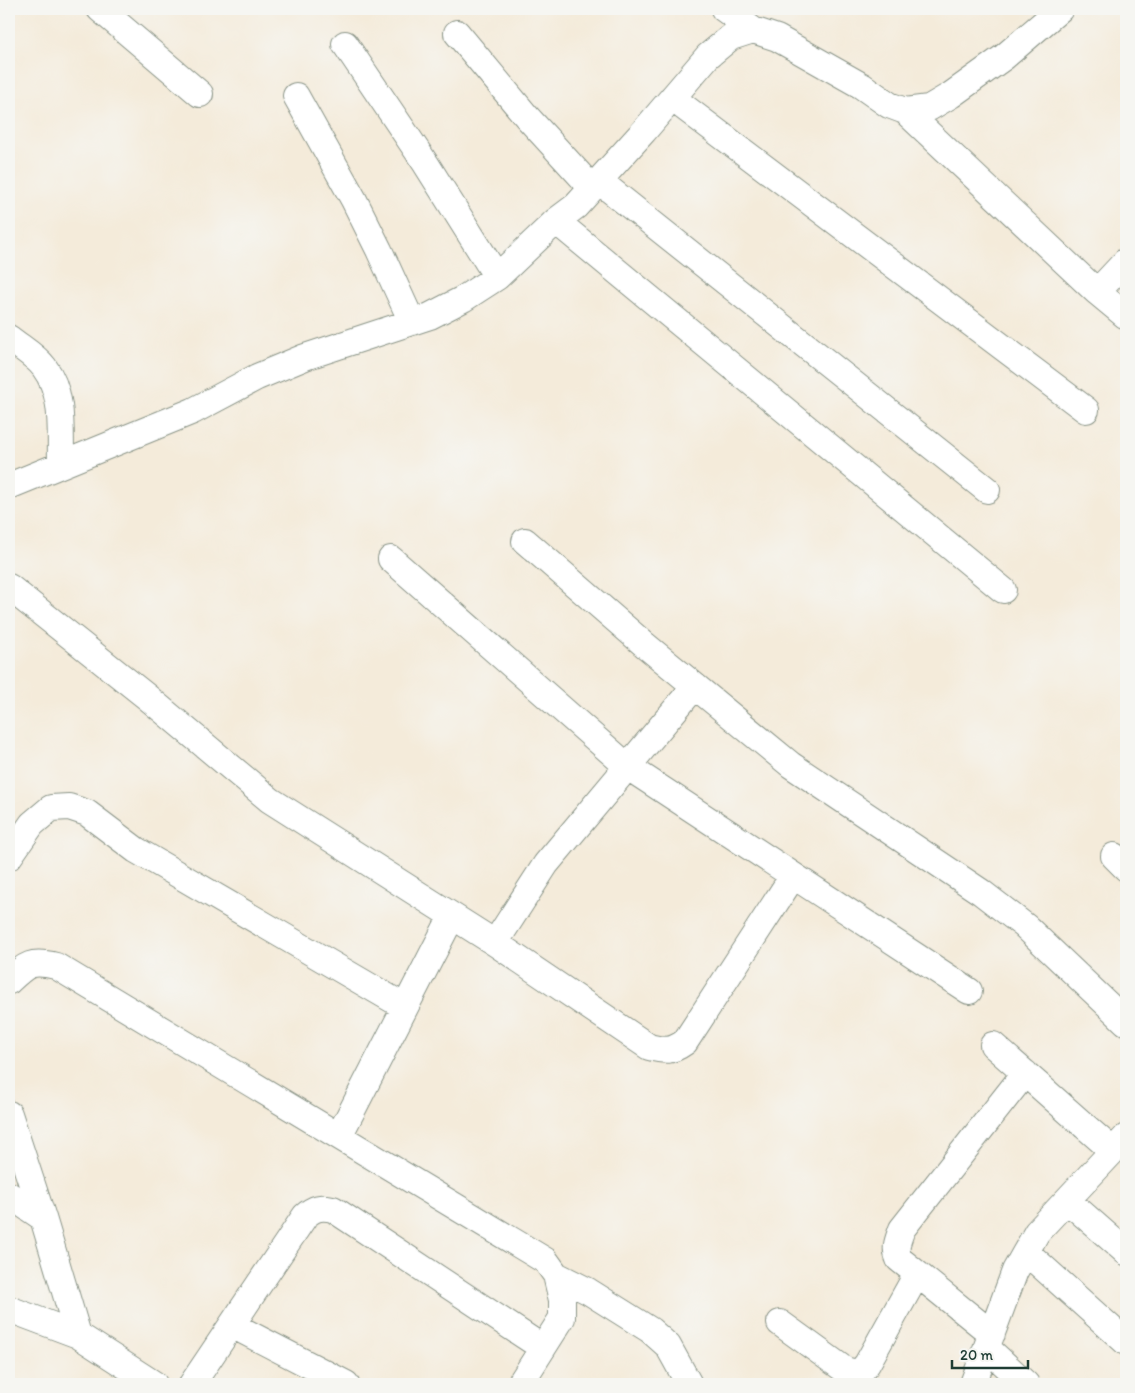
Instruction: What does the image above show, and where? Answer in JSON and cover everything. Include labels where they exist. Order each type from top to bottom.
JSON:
[{"type":"street","points":[[100,9],[200,94]]},
{"type":"street","points":[[724,9],[753,30],[777,38],[862,86],[889,105],[905,111],[1097,292],[1126,316]]},
{"type":"street","points":[[905,111],[929,108],[952,95],[1004,57],[1060,9]]},
{"type":"street","points":[[9,486],[193,411],[257,377],[305,357],[430,316],[463,299],[497,277],[576,206],[708,56],[731,37],[753,30]]},
{"type":"street","points":[[457,33],[527,117],[596,184],[987,490]]},
{"type":"street","points":[[345,44],[426,164],[497,277]]},
{"type":"street","points":[[296,96],[354,200],[412,322]]},
{"type":"street","points":[[672,98],[1086,410]]},
{"type":"street","points":[[556,222],[1003,590]]},
{"type":"street","points":[[1097,292],[1126,261]]},
{"type":"street","points":[[9,338],[44,366],[53,382],[59,397],[61,464]]},
{"type":"street","points":[[525,541],[645,645],[791,764],[981,892],[1025,926],[1126,1022]]},
{"type":"street","points":[[391,559],[628,767],[969,991]]},
{"type":"street","points":[[9,587],[147,696],[270,800],[495,943],[649,1047],[664,1051],[676,1049],[685,1042],[793,876]]},
{"type":"street","points":[[495,943],[546,864],[695,686]]},
{"type":"street","points":[[9,857],[32,824],[52,808],[69,807],[87,812],[136,850],[405,1007]]},
{"type":"street","points":[[339,1136],[452,916]]},
{"type":"street","points":[[9,981],[22,968],[38,962],[56,966],[546,1261],[556,1275],[562,1300],[562,1318],[520,1384]]},
{"type":"street","points":[[973,1384],[1016,1271],[1037,1232],[1120,1144],[1024,1073],[993,1044]]},
{"type":"street","points":[[1024,1073],[902,1228],[896,1244],[896,1252],[899,1259],[989,1341],[1026,1384]]},
{"type":"street","points":[[9,1114],[78,1335]]},
{"type":"street","points":[[9,1195],[43,1218]]},
{"type":"street","points":[[1066,1200],[1126,1252]]},
{"type":"street","points":[[192,1384],[305,1216],[313,1209],[324,1207],[333,1209],[543,1348]]},
{"type":"street","points":[[1026,1252],[1126,1342]]},
{"type":"street","points":[[780,1323],[845,1370],[857,1373],[867,1364],[917,1274]]},
{"type":"street","points":[[556,1275],[588,1291],[650,1330],[668,1346],[689,1384]]},
{"type":"street","points":[[9,1309],[78,1335],[154,1384]]},
{"type":"street","points":[[232,1325],[346,1384]]}]
